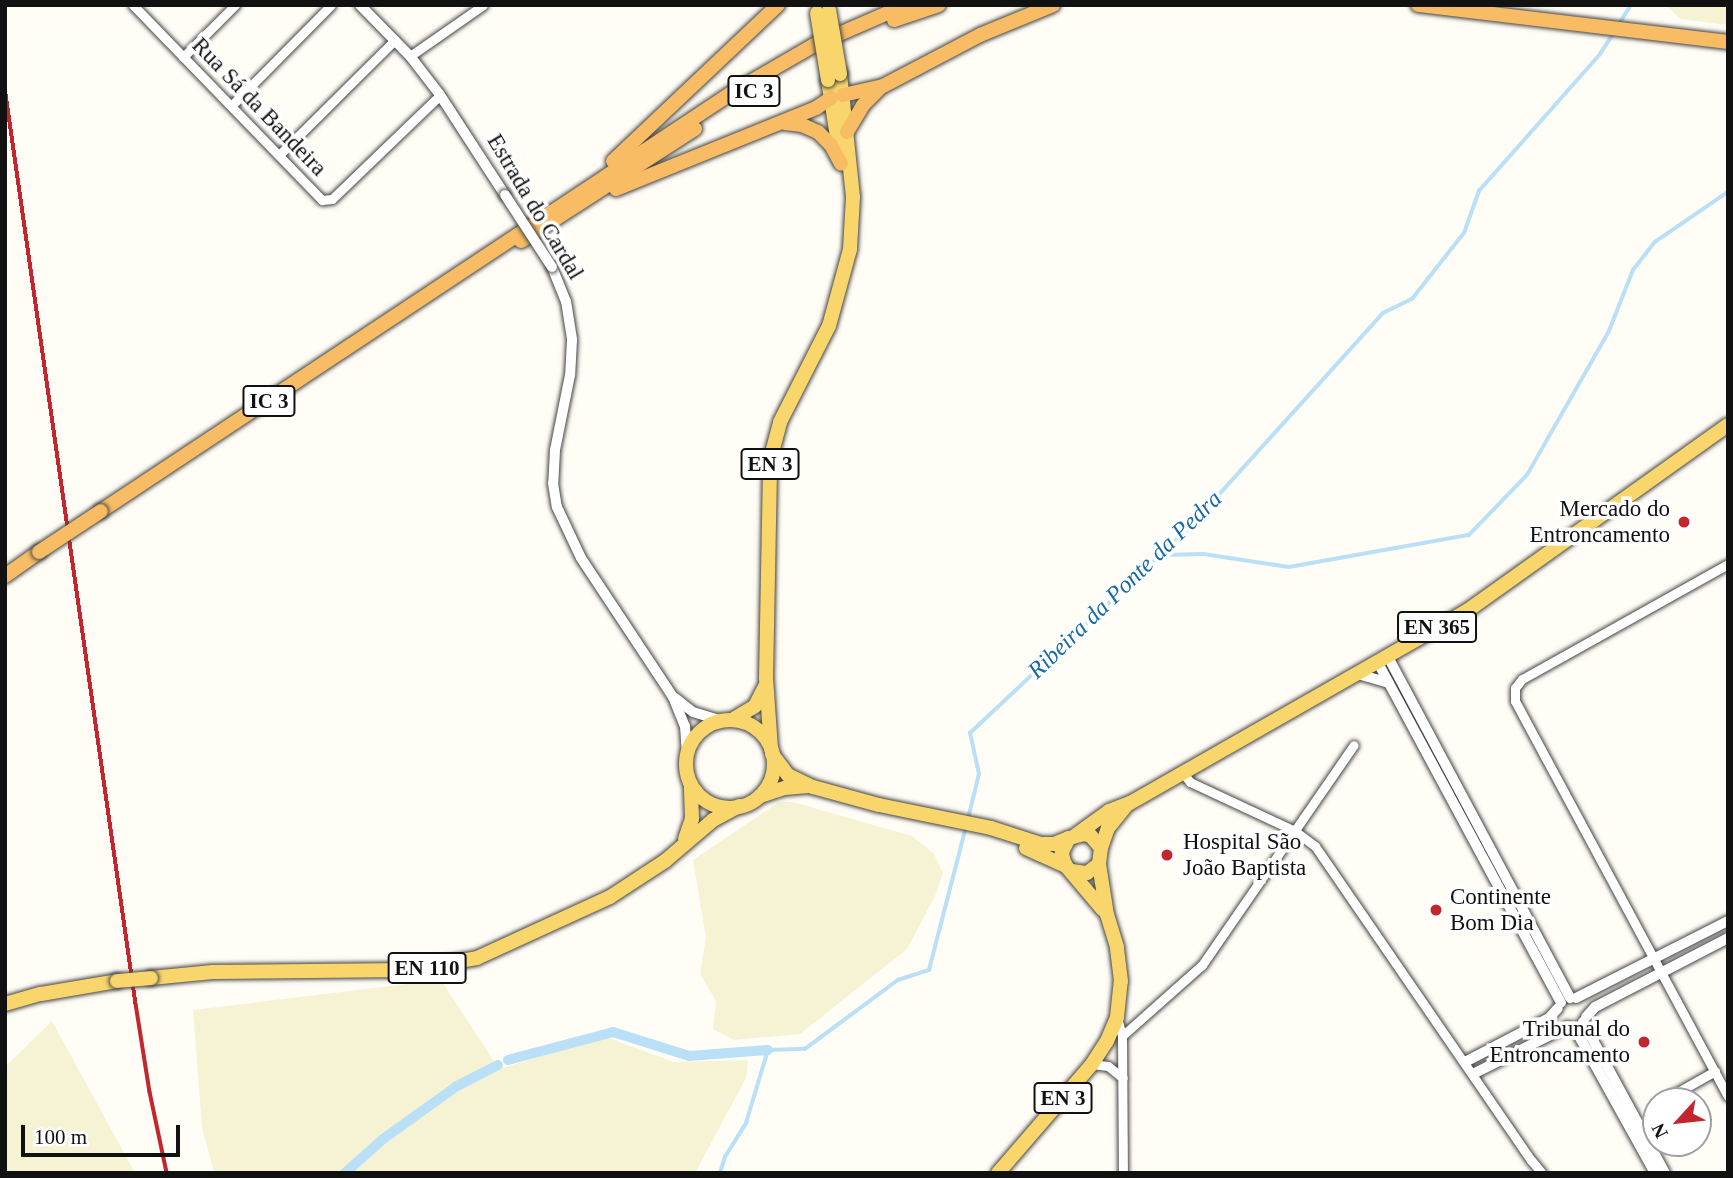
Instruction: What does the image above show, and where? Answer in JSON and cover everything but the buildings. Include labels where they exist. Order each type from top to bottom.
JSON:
[{"type":"highway","points":[[587,187],[778,5]]},
{"type":"highway","name":"IC 3","points":[[437,291],[466,267],[760,76],[840,33],[906,5]]},
{"type":"highway","name":"IC 3","points":[[5,576],[437,291],[583,204],[775,78],[862,33],[939,5]]},
{"type":"highway","points":[[583,204],[653,172],[816,108],[837,96],[883,86],[980,35],[1053,5]]},
{"type":"highway","points":[[1418,5],[1728,42]]},
{"type":"highway","points":[[847,132],[863,105],[883,86]]},
{"type":"highway","points":[[780,123],[802,125],[818,132],[831,145],[841,163]]},
{"type":"main road","name":"EN 3","points":[[823,8],[837,96],[846,265]]},
{"type":"main road","name":"EN 3","points":[[757,798],[771,778],[772,752],[766,678],[772,448],[780,422],[829,326],[846,265],[853,218],[847,132],[837,96]]},
{"type":"main road","name":"EN 365","points":[[1073,837],[1109,811],[1130,803],[1467,611],[1728,425]]},
{"type":"main road","name":"EN 3","points":[[687,753],[700,732],[755,706],[763,693],[766,678]]},
{"type":"main road","name":"EN 3","points":[[727,720],[754,727],[788,775],[813,787],[1041,844],[1054,844],[1073,837]]},
{"type":"main road","points":[[687,753],[686,766],[691,782],[700,796],[710,803],[739,806]]},
{"type":"main road","points":[[676,852],[691,825],[691,782]]},
{"type":"main road","name":"EN 3","points":[[739,806],[785,788],[813,787]]},
{"type":"main road","name":"EN 365","points":[[1101,848],[1108,828],[1130,803]]},
{"type":"main road","points":[[676,852],[713,820],[739,806]]},
{"type":"main road","name":"EN 3","points":[[990,831],[1069,869],[1107,915]]},
{"type":"main road","points":[[1099,864],[1087,873],[1069,869],[1062,852],[1073,837],[1091,836],[1101,848]]},
{"type":"main road","name":"EN 3","points":[[998,1173],[1092,1064],[1107,1041],[1117,1017],[1121,981],[1117,947],[1107,915],[1099,864],[1101,848]]},
{"type":"main road","name":"EN 110","points":[[5,1004],[117,981],[223,971],[407,970],[461,962],[505,947],[593,906],[652,871],[676,852]]},
{"type":"street","points":[[183,57],[235,5]]},
{"type":"street","points":[[231,106],[331,5]]},
{"type":"street","name":"Estrada do Cardal","points":[[360,5],[410,56],[440,95],[552,267],[566,301],[572,340],[570,375],[555,450],[553,483],[557,507],[581,558],[667,687]]},
{"type":"street","points":[[410,56],[483,5]]},
{"type":"street","name":"Rua Sá da Bandeira","points":[[136,6],[322,200],[332,199],[440,95]]},
{"type":"street","points":[[279,155],[395,40]]},
{"type":"street","points":[[1728,564],[1522,679],[1515,688],[1516,701],[1728,1096]]},
{"type":"street","points":[[1393,680],[1403,653],[1412,641]]},
{"type":"street","points":[[1382,658],[1566,1002]]},
{"type":"street","points":[[1358,674],[1393,680]]},
{"type":"street","points":[[667,687],[693,712],[727,720]]},
{"type":"street","points":[[667,687],[685,726],[687,753]]},
{"type":"street","points":[[1122,1036],[1202,965],[1354,745]]},
{"type":"street","points":[[1182,772],[1190,782],[1295,831],[1315,846],[1542,1173]]},
{"type":"street","points":[[1465,1062],[1549,1018],[1566,1002],[1655,960],[1728,920]]},
{"type":"street","points":[[1473,1074],[1578,1023],[1595,1007],[1728,938]]},
{"type":"street","points":[[1566,1002],[1558,1017],[1578,1023],[1665,1173]]},
{"type":"street","points":[[1566,1002],[1584,1004],[1578,1023],[1655,1173]]},
{"type":"street","points":[[1117,1017],[1122,1036],[1123,1173]]},
{"type":"street","points":[[1092,1064],[1108,1066],[1123,1078]]},
{"type":"street","points":[[1688,1087],[1715,1072]]},
{"type":"shaded area","points":[[1728,5],[1728,25],[1680,19],[1667,6]]},
{"type":"shaded area","points":[[779,802],[793,802],[912,836],[934,854],[943,873],[935,896],[907,949],[800,1034],[734,1040],[713,1029],[716,1001],[700,974],[706,937],[693,860]]},
{"type":"shaded area","points":[[441,980],[499,1069],[606,1037],[674,1062],[748,1060],[746,1078],[695,1173],[214,1173],[202,1127],[193,1010]]},
{"type":"shaded area","points":[[52,1021],[135,1173],[5,1173],[5,1067]]},
{"type":"waterway","name":"Ribeira da Ponte da Pedra","points":[[1619,24],[1631,5]]},
{"type":"waterway","name":"Ribeira da Ponte da Pedra","points":[[968,819],[979,774],[970,733],[1187,530],[1383,313],[1412,299],[1464,233],[1479,191],[1600,54],[1613,34]]},
{"type":"waterway","points":[[1162,555],[1204,554],[1289,567],[1469,535],[1527,475],[1609,331],[1633,270],[1655,242],[1728,192]]},
{"type":"waterway","name":"Ribeira da Ponte da Pedra","points":[[720,1173],[725,1157],[746,1123],[768,1050],[805,1049],[898,980],[929,970],[966,827]]},
{"type":"waterway","points":[[508,1060],[613,1032],[689,1056],[768,1050]]},
{"type":"waterway","points":[[345,1173],[383,1139],[457,1086],[498,1065]]},
{"type":"railway","points":[[5,87],[136,1004],[150,1092],[167,1173]]},
{"type":"place","name":"Mercado do Entroncamento","points":[[1684,522]]},
{"type":"place","name":"Hospital São João Baptista","points":[[1167,855]]},
{"type":"place","name":"Continente Bom Dia","points":[[1436,910]]},
{"type":"place","name":"Tribunal do Entroncamento","points":[[1644,1042]]}]
